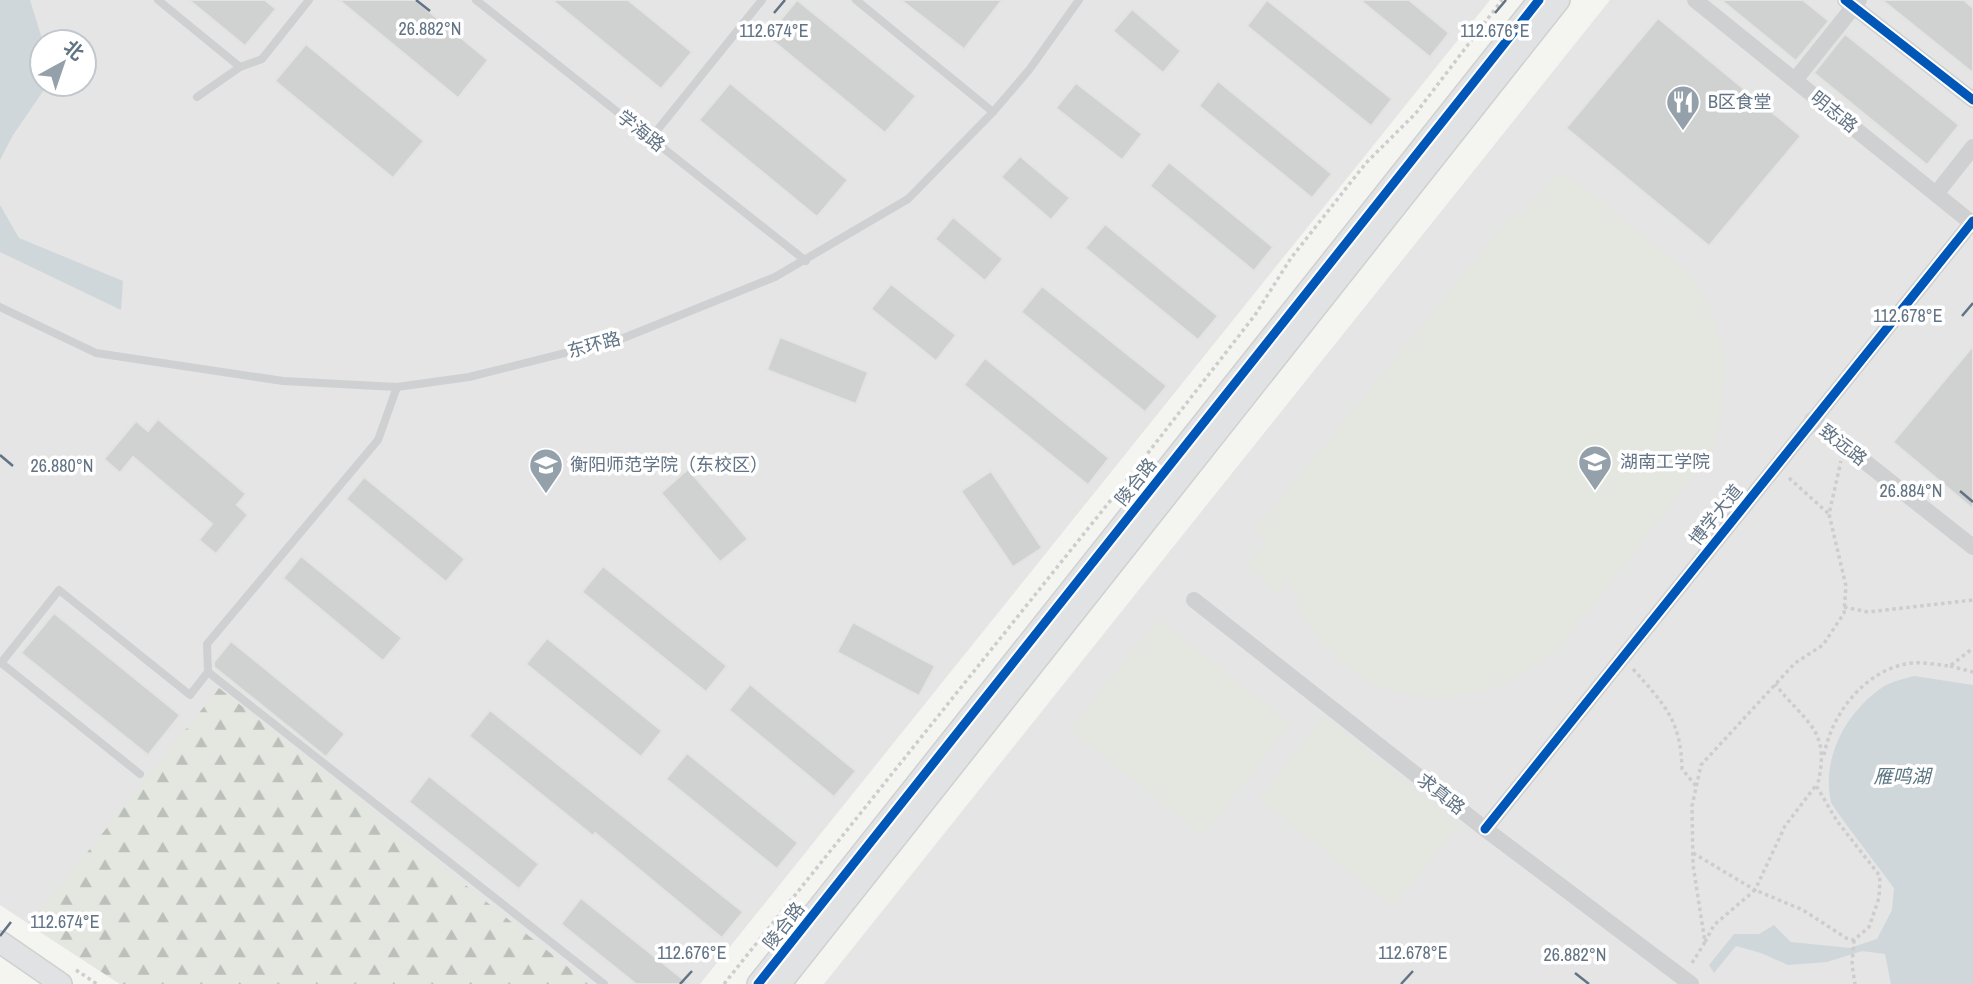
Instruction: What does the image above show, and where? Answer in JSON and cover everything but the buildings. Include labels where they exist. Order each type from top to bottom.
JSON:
[{"type":"street","name":"陵合路","points":[[758,984],[1539,0]]},
{"type":"street","name":"陵合路","points":[[780,984],[1559,0]]},
{"type":"street","name":"明志路","points":[[1695,0],[1973,222]]},
{"type":"street","points":[[1795,80],[1852,2],[1973,100]]},
{"type":"street","points":[[1936,194],[1973,147]]},
{"type":"street","name":"博学大道","points":[[1485,829],[1973,222]]},
{"type":"street","name":"致远路","points":[[1812,420],[1973,547]]},
{"type":"street","name":"求真路","points":[[1194,600],[1485,829],[1687,981]]},
{"type":"street","points":[[0,943],[61,984]]},
{"type":"lane","points":[[158,0],[240,67]]},
{"type":"lane","points":[[197,97],[240,67],[262,59],[309,0]]},
{"type":"lane","name":"学海路","points":[[476,0],[806,261]]},
{"type":"lane","points":[[650,138],[762,0]]},
{"type":"lane","points":[[856,0],[993,112]]},
{"type":"lane","name":"东环路","points":[[0,307],[96,353],[283,381],[397,387],[469,377],[621,339],[775,277],[908,199],[993,112],[1029,70],[1079,0]]},
{"type":"lane","points":[[139,775],[1,662],[59,590],[190,695],[208,672],[207,644],[378,440],[397,387]]},
{"type":"lane","points":[[208,672],[604,984]]},
{"type":"path","points":[[724,984],[1130,476],[1255,315],[1291,258],[1366,163],[1416,113],[1502,0]]},
{"type":"path","points":[[1705,942],[1693,853],[1692,806],[1701,765],[1795,663],[1823,645],[1844,613],[1846,586],[1829,514],[1844,446]]},
{"type":"path","points":[[1777,465],[1804,494],[1829,514]]},
{"type":"path","points":[[1844,607],[1868,612],[1973,600]]},
{"type":"path","points":[[1950,666],[1973,648]]},
{"type":"path","points":[[1622,657],[1669,709],[1682,748],[1682,769],[1696,786]]},
{"type":"path","points":[[1855,984],[1852,965],[1854,940],[1869,927],[1879,898],[1880,876],[1837,821],[1817,788],[1829,732],[1862,687],[1879,673],[1912,663],[1950,666],[1973,672]]},
{"type":"path","points":[[1774,684],[1806,717],[1818,735],[1824,757]]},
{"type":"path","points":[[1687,981],[1714,925],[1755,890],[1784,826],[1819,783]]},
{"type":"path","points":[[1693,853],[1755,890],[1802,911],[1846,938],[1854,940]]},
{"type":"shaded area","name":"衡阳师范学院（东校区）","points":[[0,0],[1490,0],[700,984],[120,984],[0,905]]},
{"type":"shaded area","name":"湖南工学院","points":[[1610,0],[1973,0],[1973,984],[824,984]]},
{"type":"green space","points":[[1554,175],[1576,181],[1687,272],[1712,312],[1727,369],[1714,450],[1557,650],[1494,689],[1431,699],[1376,687],[1340,662],[1306,622],[1288,578],[1276,593],[1247,566],[1267,542],[1256,529],[1515,212],[1522,218]]},
{"type":"green space","points":[[1158,619],[1290,724],[1203,835],[1070,730]]},
{"type":"green space","points":[[219,688],[589,984],[120,984],[29,925]]},
{"type":"green space","points":[[1324,717],[1458,825],[1393,906],[1259,798]]},
{"type":"water","points":[[0,0],[30,0],[39,28],[28,28],[28,98],[38,98],[13,135],[0,160]]},
{"type":"water","points":[[0,205],[19,238],[123,281],[121,310],[0,252]]},
{"type":"water","name":"雁鸣湖","points":[[1914,676],[1973,685],[1973,984],[1891,984],[1885,954],[1862,951],[1827,962],[1788,965],[1736,946],[1714,973],[1709,965],[1734,934],[1759,934],[1774,925],[1791,942],[1850,948],[1877,939],[1892,910],[1894,888],[1831,802],[1830,768],[1840,737],[1858,709],[1887,685]]},
{"type":"cycle path","points":[[758,984],[1539,0]]},
{"type":"cycle path","points":[[1845,0],[1973,100]]},
{"type":"cycle path","points":[[1485,829],[1973,221]]},
{"type":"place","name":"B区食堂","points":[[1683,132]]},
{"type":"place","name":"湖南工学院","points":[[1595,492]]},
{"type":"place","name":"衡阳师范学院（东校区）","points":[[546,495]]}]
